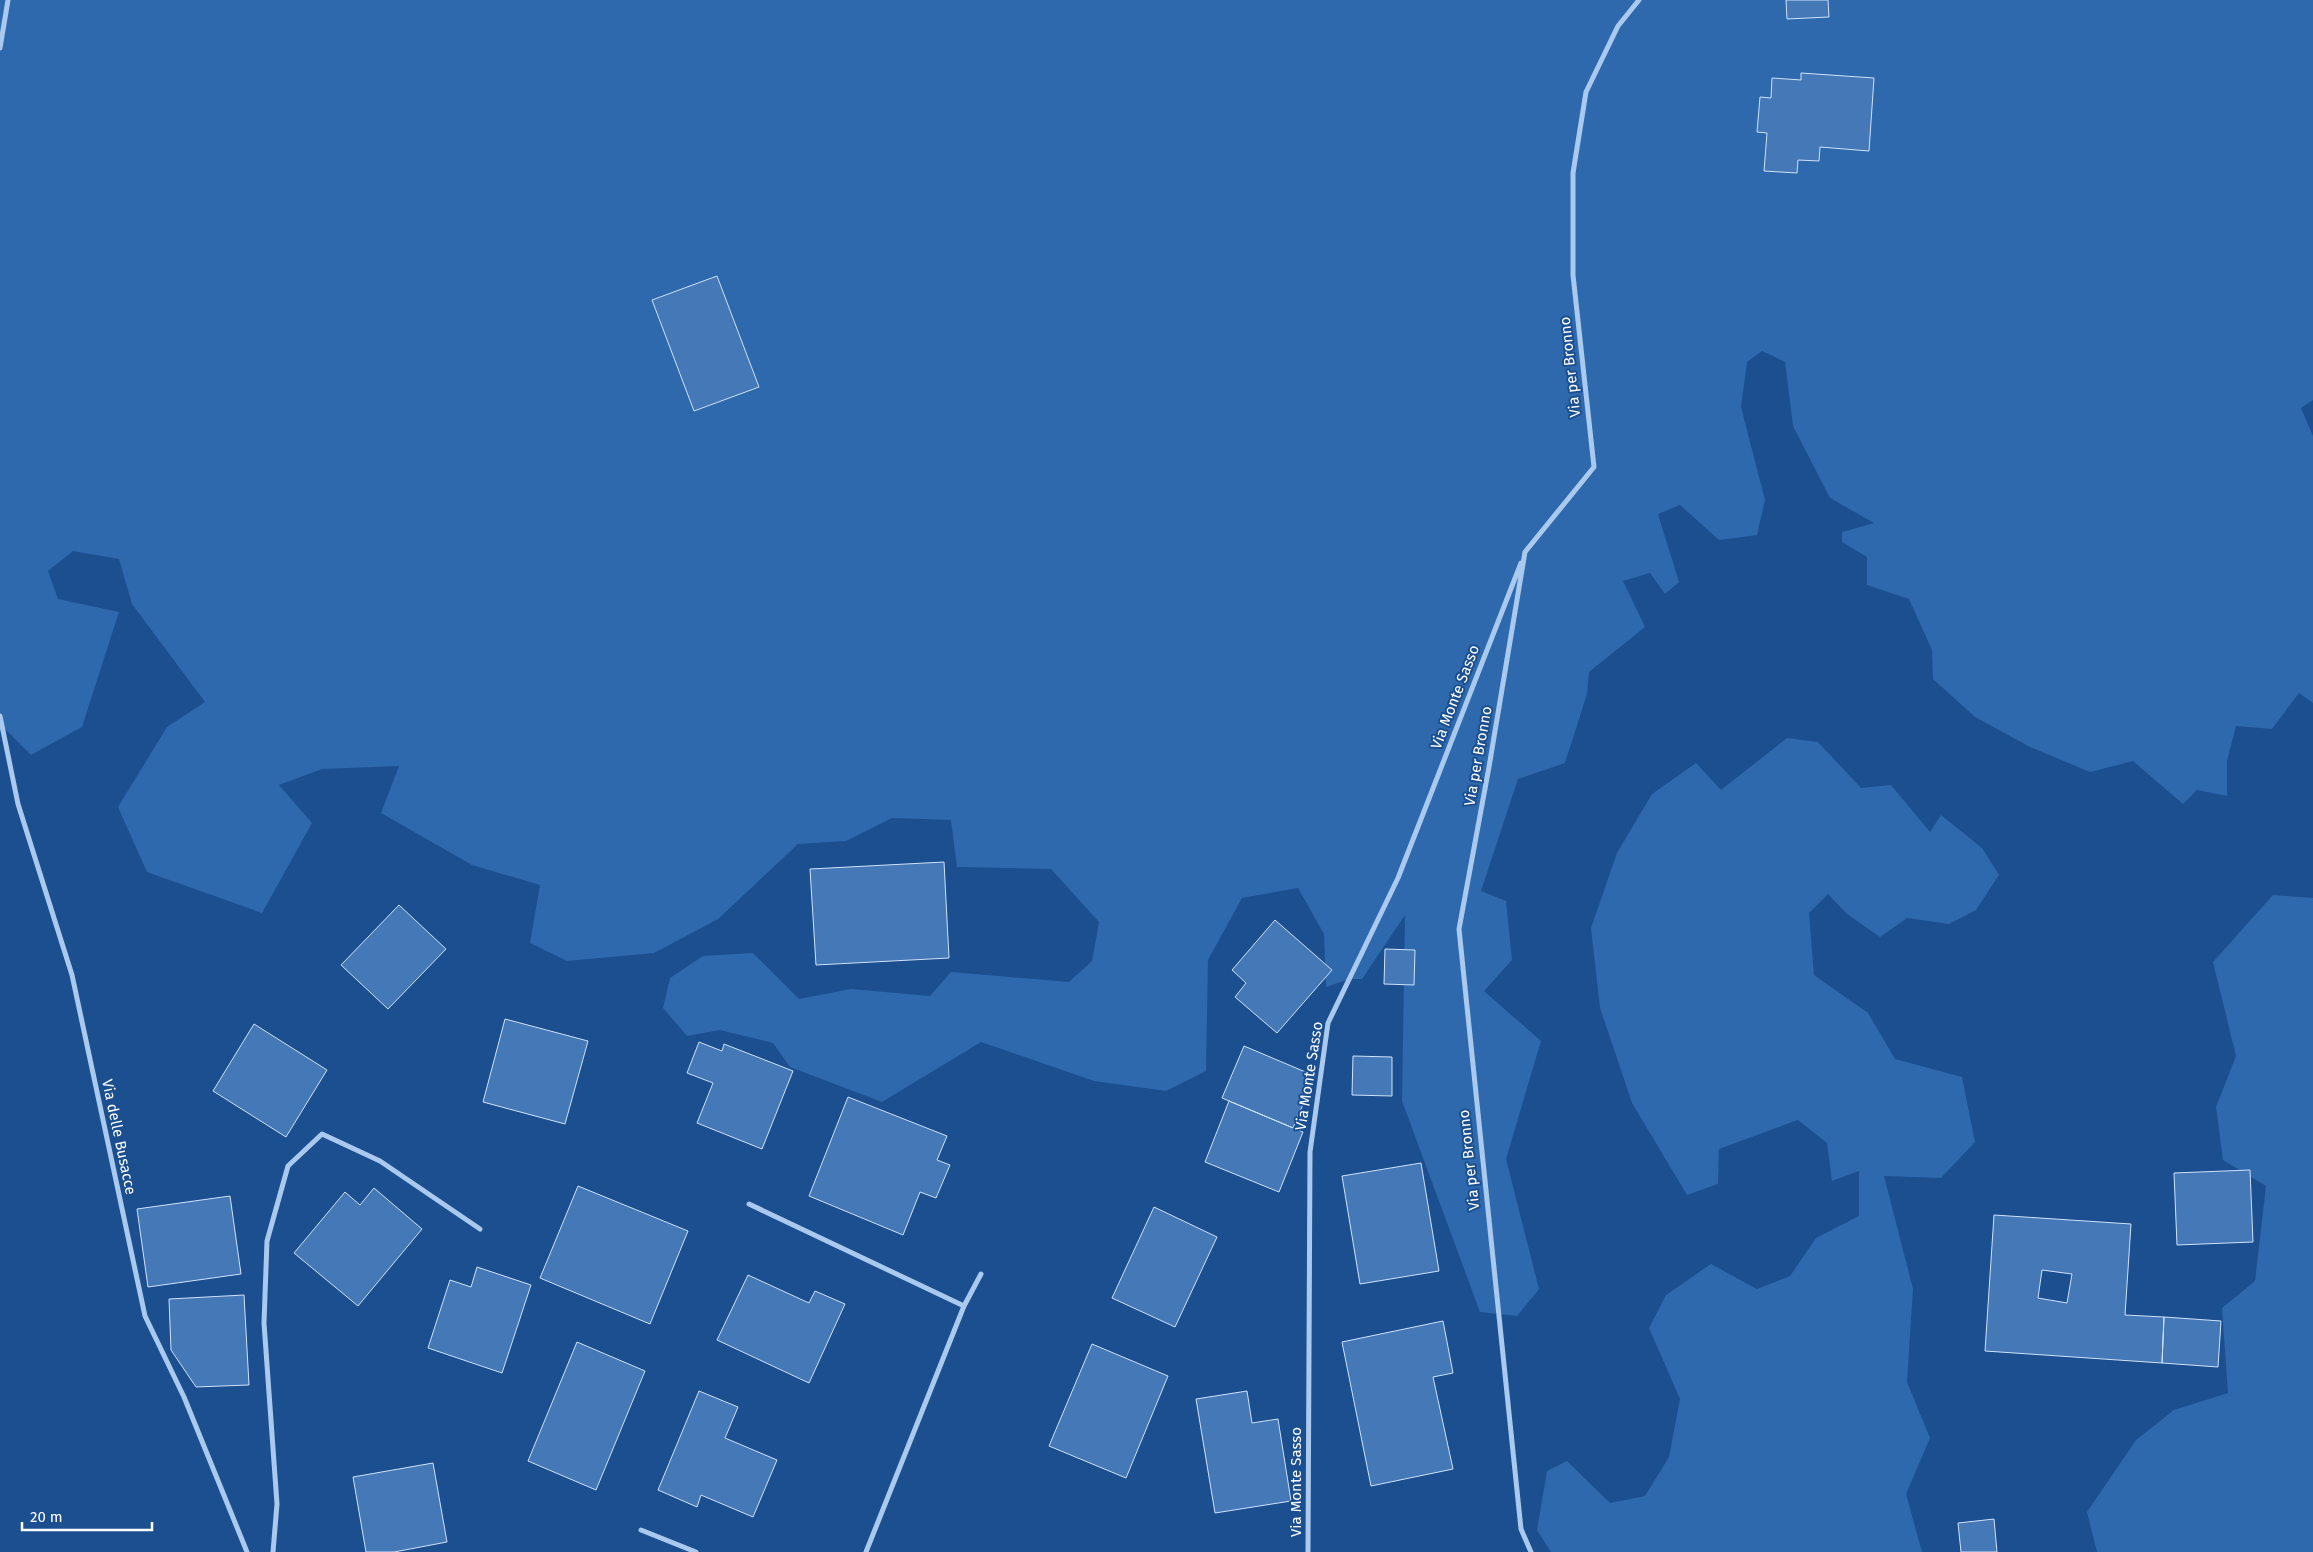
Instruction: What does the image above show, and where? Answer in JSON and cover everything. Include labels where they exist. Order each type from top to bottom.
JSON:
[{"type":"street","points":[[0,48],[8,0]]},
{"type":"street","name":"Via per Bronno","points":[[1530,1552],[1521,1529],[1459,929],[1489,767],[1525,552],[1594,467],[1573,275],[1573,173],[1586,92],[1618,26],[1639,0]]},
{"type":"street","name":"Via Monte Sasso","points":[[1308,1552],[1310,1152],[1328,1023],[1398,878],[1525,552]]},
{"type":"street","name":"Via delle Busacce","points":[[0,716],[18,804],[72,975],[145,1316],[184,1397],[247,1552]]},
{"type":"street","points":[[273,1552],[277,1504],[264,1323],[267,1241],[288,1166],[322,1134],[380,1161],[480,1229]]},
{"type":"street","points":[[749,1204],[964,1306]]},
{"type":"street","points":[[866,1552],[964,1306],[981,1274]]},
{"type":"street","points":[[641,1530],[696,1552]]},
{"type":"shaded area","points":[[0,0],[2313,0],[2313,400],[2301,408],[2313,436],[2313,703],[2299,693],[2272,729],[2236,726],[2227,761],[2227,796],[2197,790],[2183,804],[2133,761],[2090,772],[2030,747],[1975,717],[1933,679],[1932,650],[1909,599],[1867,585],[1867,557],[1842,542],[1842,532],[1874,523],[1830,498],[1793,426],[1785,362],[1762,351],[1747,362],[1741,407],[1765,500],[1757,535],[1719,540],[1680,505],[1658,514],[1679,582],[1665,594],[1650,573],[1623,581],[1645,627],[1589,672],[1587,694],[1565,763],[1518,779],[1481,891],[1506,901],[1512,960],[1484,991],[1541,1041],[1506,1159],[1539,1289],[1517,1316],[1480,1312],[1402,1101],[1405,915],[1362,979],[1349,979],[1326,987],[1324,934],[1298,888],[1242,898],[1208,960],[1206,1071],[1166,1091],[1094,1081],[981,1042],[882,1102],[790,1067],[773,1043],[720,1030],[687,1036],[663,1008],[670,978],[703,956],[753,953],[799,999],[851,989],[930,996],[951,972],[1069,982],[1092,961],[1099,922],[1051,869],[957,867],[951,820],[892,818],[846,841],[798,844],[718,919],[654,953],[567,961],[530,943],[540,885],[472,865],[381,813],[399,766],[322,769],[279,785],[312,823],[262,913],[147,872],[118,807],[167,727],[205,702],[132,604],[119,559],[73,551],[48,571],[58,599],[119,612],[82,727],[31,755],[0,724]]},
{"type":"shaded area","points":[[1787,738],[1818,742],[1861,788],[1891,785],[1930,832],[1941,815],[1982,848],[1999,875],[1976,910],[1949,924],[1907,918],[1880,937],[1847,914],[1828,894],[1809,913],[1814,975],[1868,1013],[1895,1059],[1962,1077],[1975,1142],[1941,1178],[1884,1176],[1913,1289],[1907,1382],[1930,1438],[1906,1494],[1922,1552],[1551,1552],[1537,1530],[1547,1471],[1567,1461],[1610,1503],[1645,1496],[1669,1457],[1680,1399],[1649,1328],[1666,1295],[1711,1264],[1757,1289],[1790,1276],[1816,1238],[1859,1216],[1859,1171],[1832,1181],[1827,1143],[1798,1120],[1719,1149],[1718,1184],[1687,1195],[1632,1103],[1600,1008],[1591,928],[1617,853],[1652,794],[1696,763],[1721,790]]},
{"type":"shaded area","points":[[2273,895],[2313,898],[2313,1552],[2097,1552],[2087,1512],[2136,1440],[2174,1410],[2228,1393],[2222,1308],[2255,1281],[2266,1186],[2223,1160],[2216,1107],[2236,1056],[2213,962]]},
{"type":"building","points":[[1786,0],[1828,0],[1829,17],[1787,19]]},
{"type":"building","points":[[1801,73],[1874,78],[1869,151],[1820,147],[1819,161],[1798,160],[1797,173],[1764,171],[1767,133],[1757,132],[1760,97],[1771,98],[1772,78],[1801,80]]},
{"type":"building","points":[[717,276],[759,387],[694,411],[652,300]]},
{"type":"building","points":[[944,862],[949,958],[816,965],[810,869]]},
{"type":"building","points":[[399,905],[446,949],[388,1009],[341,965]]},
{"type":"building","points":[[1275,920],[1332,970],[1277,1033],[1235,997],[1246,983],[1232,970]]},
{"type":"building","points":[[1385,949],[1415,950],[1414,985],[1384,984]]},
{"type":"building","points":[[505,1019],[588,1041],[565,1124],[483,1102]]},
{"type":"building","points":[[254,1024],[327,1070],[286,1137],[213,1091]]},
{"type":"building","points":[[699,1042],[722,1051],[724,1044],[793,1071],[762,1149],[697,1123],[713,1083],[687,1073]]},
{"type":"building","points":[[1244,1046],[1315,1076],[1293,1128],[1222,1098]]},
{"type":"building","points":[[1353,1056],[1392,1057],[1392,1096],[1352,1095]]},
{"type":"building","points":[[848,1097],[947,1136],[937,1160],[950,1165],[936,1198],[920,1192],[903,1235],[809,1196]]},
{"type":"building","points":[[1229,1101],[1303,1132],[1279,1192],[1205,1162]]},
{"type":"building","points":[[1421,1163],[1439,1271],[1360,1284],[1342,1176]]},
{"type":"building","points":[[2250,1170],[2253,1242],[2177,1245],[2174,1173]]},
{"type":"building","points":[[578,1186],[688,1231],[650,1324],[540,1278]]},
{"type":"building","points":[[374,1188],[422,1229],[358,1306],[294,1253],[345,1192],[360,1205]]},
{"type":"building","points":[[230,1196],[241,1274],[148,1287],[137,1209]]},
{"type":"building","points":[[1154,1207],[1217,1237],[1175,1327],[1112,1298]]},
{"type":"building","points":[[1994,1215],[2131,1224],[2125,1315],[2164,1317],[2162,1363],[1985,1351]],"holes":[[[2042,1270],[2072,1274],[2067,1303],[2038,1298]]]},
{"type":"building","points":[[477,1267],[531,1285],[502,1373],[428,1348],[450,1280],[471,1287]]},
{"type":"building","points":[[748,1275],[809,1303],[815,1291],[845,1304],[809,1383],[717,1340]]},
{"type":"building","points":[[244,1295],[249,1385],[196,1387],[171,1350],[169,1299]]},
{"type":"building","points":[[2164,1317],[2221,1321],[2218,1367],[2162,1363]]},
{"type":"building","points":[[1443,1321],[1453,1373],[1433,1377],[1453,1469],[1371,1486],[1342,1342]]},
{"type":"building","points":[[577,1342],[645,1371],[596,1490],[528,1461]]},
{"type":"building","points":[[1092,1344],[1168,1376],[1126,1478],[1049,1446]]},
{"type":"building","points":[[699,1391],[738,1407],[725,1438],[777,1460],[753,1517],[701,1495],[697,1507],[658,1490]]},
{"type":"building","points":[[1247,1391],[1252,1423],[1278,1419],[1291,1501],[1215,1513],[1196,1399]]},
{"type":"building","points":[[433,1463],[447,1542],[394,1552],[366,1552],[353,1477]]},
{"type":"building","points":[[1994,1519],[1997,1552],[1961,1552],[1958,1523]]}]
